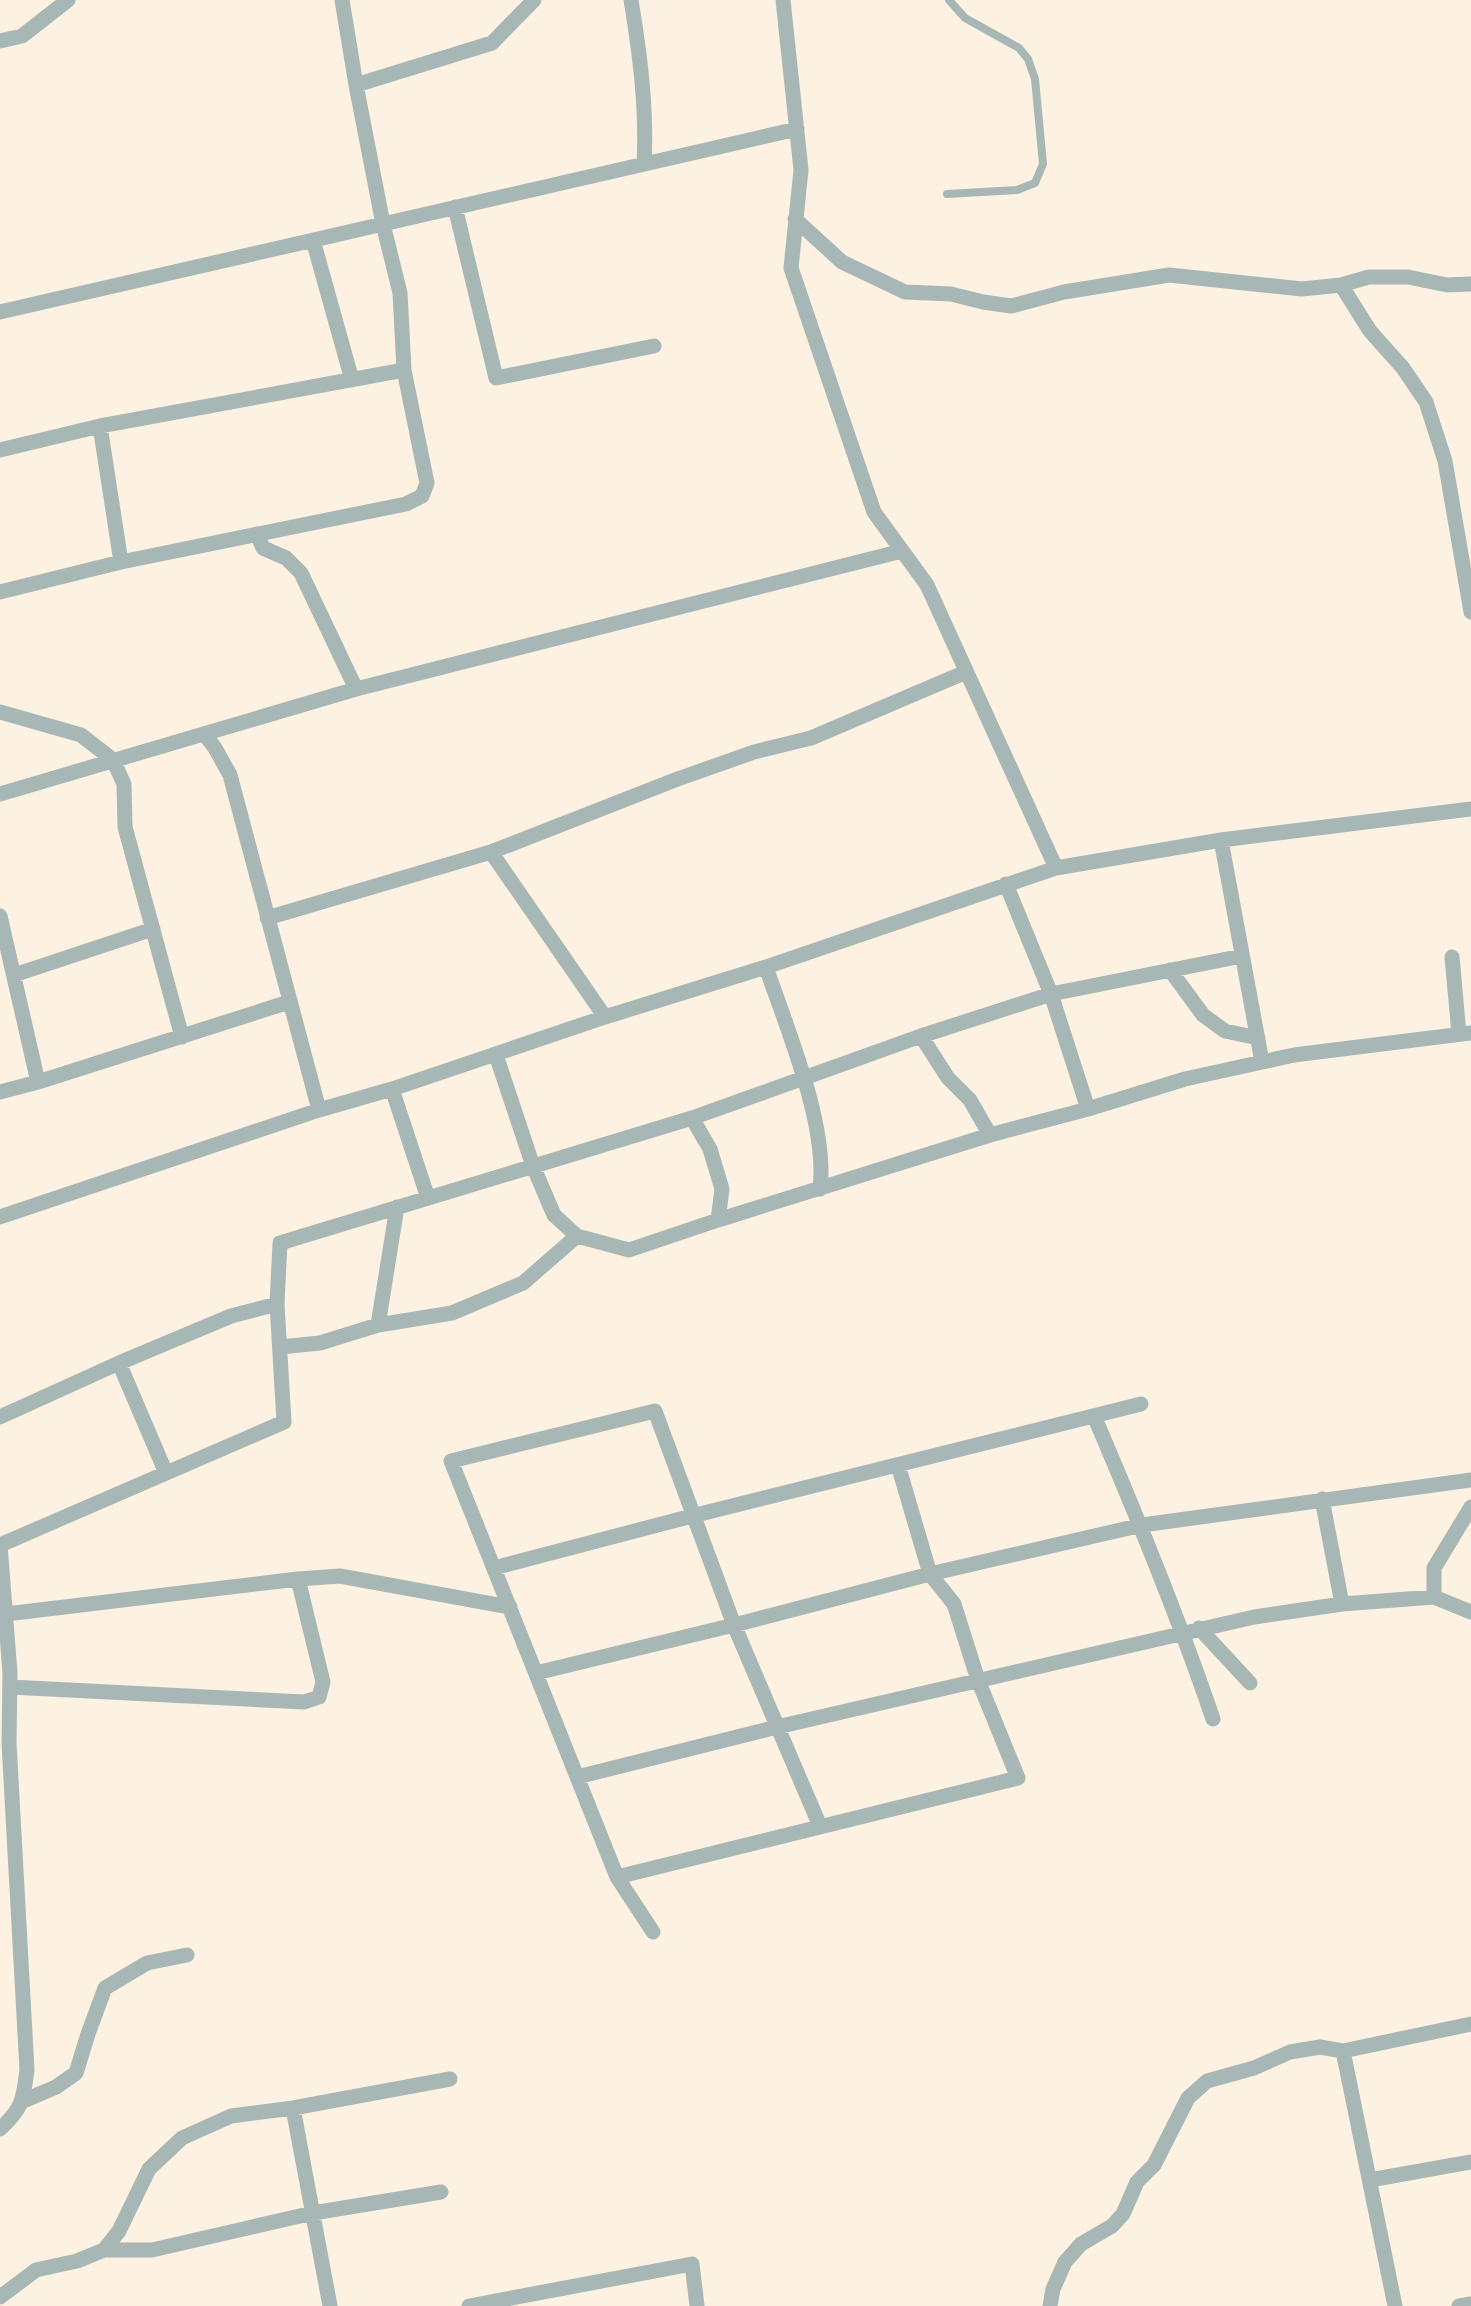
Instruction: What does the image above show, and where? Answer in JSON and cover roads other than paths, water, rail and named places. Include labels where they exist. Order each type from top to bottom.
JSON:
[{"type":"street","points":[[0,41],[22,36],[68,0]]},
{"type":"street","points":[[0,592],[121,562],[406,504],[422,496],[427,483],[404,370],[400,293],[383,224],[342,0]]},
{"type":"street","points":[[356,85],[492,43],[534,0]]},
{"type":"street","points":[[631,0],[641,57],[646,126],[644,164]]},
{"type":"street","points":[[783,0],[801,170],[791,267],[874,512],[927,585],[1056,868]]},
{"type":"street","points":[[0,312],[797,129]]},
{"type":"street","points":[[455,207],[496,378],[654,346]]},
{"type":"street","points":[[795,219],[842,262],[905,292],[951,294],[1011,306],[1064,292],[1169,275],[1302,289],[1341,285],[1369,277],[1408,277],[1447,285],[1471,284]]},
{"type":"street","points":[[313,240],[352,380]]},
{"type":"street","points":[[1341,285],[1370,331],[1403,368],[1426,402],[1445,461],[1471,612]]},
{"type":"street","points":[[0,450],[100,426],[404,370]]},
{"type":"street","points":[[100,426],[121,562]]},
{"type":"street","points":[[257,534],[263,548],[286,558],[301,573],[356,689]]},
{"type":"street","points":[[0,794],[356,689],[902,550]]},
{"type":"street","points":[[267,918],[491,852],[675,780],[754,752],[811,738],[966,672]]},
{"type":"street","points":[[0,712],[81,735],[113,760],[124,784],[124,827],[182,1037]]},
{"type":"street","points":[[205,735],[230,775],[319,1110]]},
{"type":"street","points":[[0,1216],[319,1110],[392,1089],[605,1017],[765,967],[1056,868],[1221,840],[1471,809]]},
{"type":"street","points":[[1221,840],[1262,1062]]},
{"type":"street","points":[[491,852],[605,1017]]},
{"type":"street","points":[[1006,884],[1051,994],[1088,1109]]},
{"type":"street","points":[[0,916],[38,1082]]},
{"type":"street","points":[[14,975],[153,929]]},
{"type":"street","points":[[0,2129],[13,2117],[23,2101],[27,2070],[24,1987],[5,1748],[6,1614],[0,1545],[284,1422],[277,1304],[280,1243],[692,1118],[921,1036],[1051,994],[1242,956]]},
{"type":"street","points":[[495,1055],[533,1166],[554,1215],[577,1236],[629,1250],[718,1220],[990,1136],[1185,1079],[1294,1055],[1465,1034],[1452,957]]},
{"type":"street","points":[[765,967],[804,1078],[823,1168],[820,1189]]},
{"type":"street","points":[[1170,970],[1203,1015],[1225,1031],[1258,1038]]},
{"type":"street","points":[[0,1092],[289,1002]]},
{"type":"street","points":[[921,1036],[948,1078],[970,1100],[990,1136]]},
{"type":"street","points":[[392,1089],[428,1198]]},
{"type":"street","points":[[692,1118],[710,1149],[722,1189],[718,1220]]},
{"type":"street","points":[[378,1325],[397,1207]]},
{"type":"street","points":[[280,1347],[320,1343],[378,1325],[452,1313],[523,1283],[577,1236]]},
{"type":"street","points":[[0,1417],[119,1363],[231,1316],[277,1304]]},
{"type":"street","points":[[119,1363],[166,1473]]},
{"type":"street","points":[[494,1568],[1141,1404]]},
{"type":"street","points":[[653,1932],[617,1877],[451,1461],[655,1411],[734,1625],[820,1826]]},
{"type":"street","points":[[1094,1416],[1142,1525],[1184,1631],[1213,1719]]},
{"type":"street","points":[[617,1877],[1018,1778],[978,1680],[954,1605],[930,1574],[898,1465]]},
{"type":"street","points":[[536,1673],[930,1574],[1142,1525],[1471,1480]]},
{"type":"street","points":[[1322,1499],[1342,1604]]},
{"type":"street","points":[[1434,1597],[1434,1568],[1471,1506]]},
{"type":"street","points":[[6,1614],[340,1576],[510,1607]]},
{"type":"street","points":[[7,1679],[304,1702],[312,1700],[319,1697],[323,1682],[298,1579]]},
{"type":"street","points":[[578,1777],[777,1727],[1184,1631],[1254,1617],[1342,1604],[1434,1597],[1471,1612]]},
{"type":"street","points":[[1199,1628],[1250,1683]]},
{"type":"street","points":[[23,2101],[56,2087],[76,2073],[87,2034],[105,1988],[147,1963],[187,1955]]},
{"type":"street","points":[[1050,2306],[1053,2289],[1065,2262],[1081,2244],[1112,2226],[1123,2214],[1137,2182],[1154,2165],[1188,2098],[1207,2081],[1254,2068],[1290,2052],[1320,2048],[1343,2051],[1471,2024]]},
{"type":"street","points":[[1343,2051],[1395,2306]]},
{"type":"street","points":[[104,2250],[119,2231],[148,2169],[182,2138],[231,2115],[293,2108],[450,2079]]},
{"type":"street","points":[[293,2108],[330,2306]]},
{"type":"street","points":[[1370,2180],[1471,2162]]},
{"type":"street","points":[[0,2296],[36,2270],[77,2261],[104,2250],[152,2250],[313,2213],[441,2192]]},
{"type":"street","points":[[469,2306],[692,2264],[697,2306]]},
{"type":"street","points":[[1459,2306],[1471,2304]]},
{"type":"lane","points":[[946,194],[1017,190],[1035,183],[1043,164],[1035,79],[1028,59],[1019,48],[965,18],[949,0]]}]
